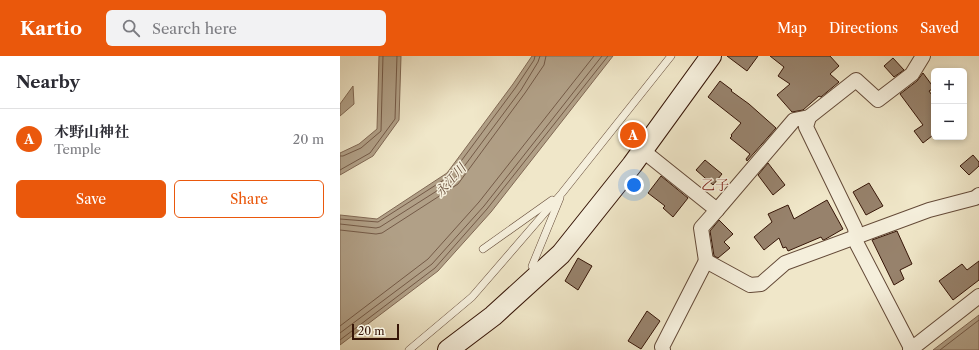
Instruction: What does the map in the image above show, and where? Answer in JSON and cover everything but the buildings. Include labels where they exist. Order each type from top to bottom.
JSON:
[{"type":"street","points":[[448,350],[493,316],[561,254],[642,150],[711,56]]},
{"type":"street","points":[[663,350],[662,347],[706,261],[701,228],[794,120],[809,117],[856,80],[878,100],[912,74],[923,56]]},
{"type":"street","points":[[809,117],[806,127],[855,228],[856,244],[911,349],[979,296]]},
{"type":"street","points":[[642,150],[717,210]]},
{"type":"street","points":[[706,261],[750,284],[761,284],[785,263],[929,210],[975,198],[979,195]]},
{"type":"lane","points":[[409,350],[472,297],[562,192],[671,56]]},
{"type":"lane","points":[[483,249],[562,192]]},
{"type":"lane","points":[[532,266],[562,192]]},
{"type":"water","points":[[379,56],[401,56],[399,120],[373,156],[340,175],[340,153],[359,144],[377,129]]},
{"type":"water","name":"永江川","points":[[532,56],[613,56],[491,212],[438,271],[340,345],[340,215],[377,219],[447,173]]},
{"type":"water","points":[[353,86],[354,104],[340,116],[340,104]]},
{"type":"water","points":[[979,315],[979,350],[933,350]]},
{"type":"place","name":"木野山神社","points":[[633,135]]},
{"type":"district","name":"乙子","points":[[715,185]]}]
